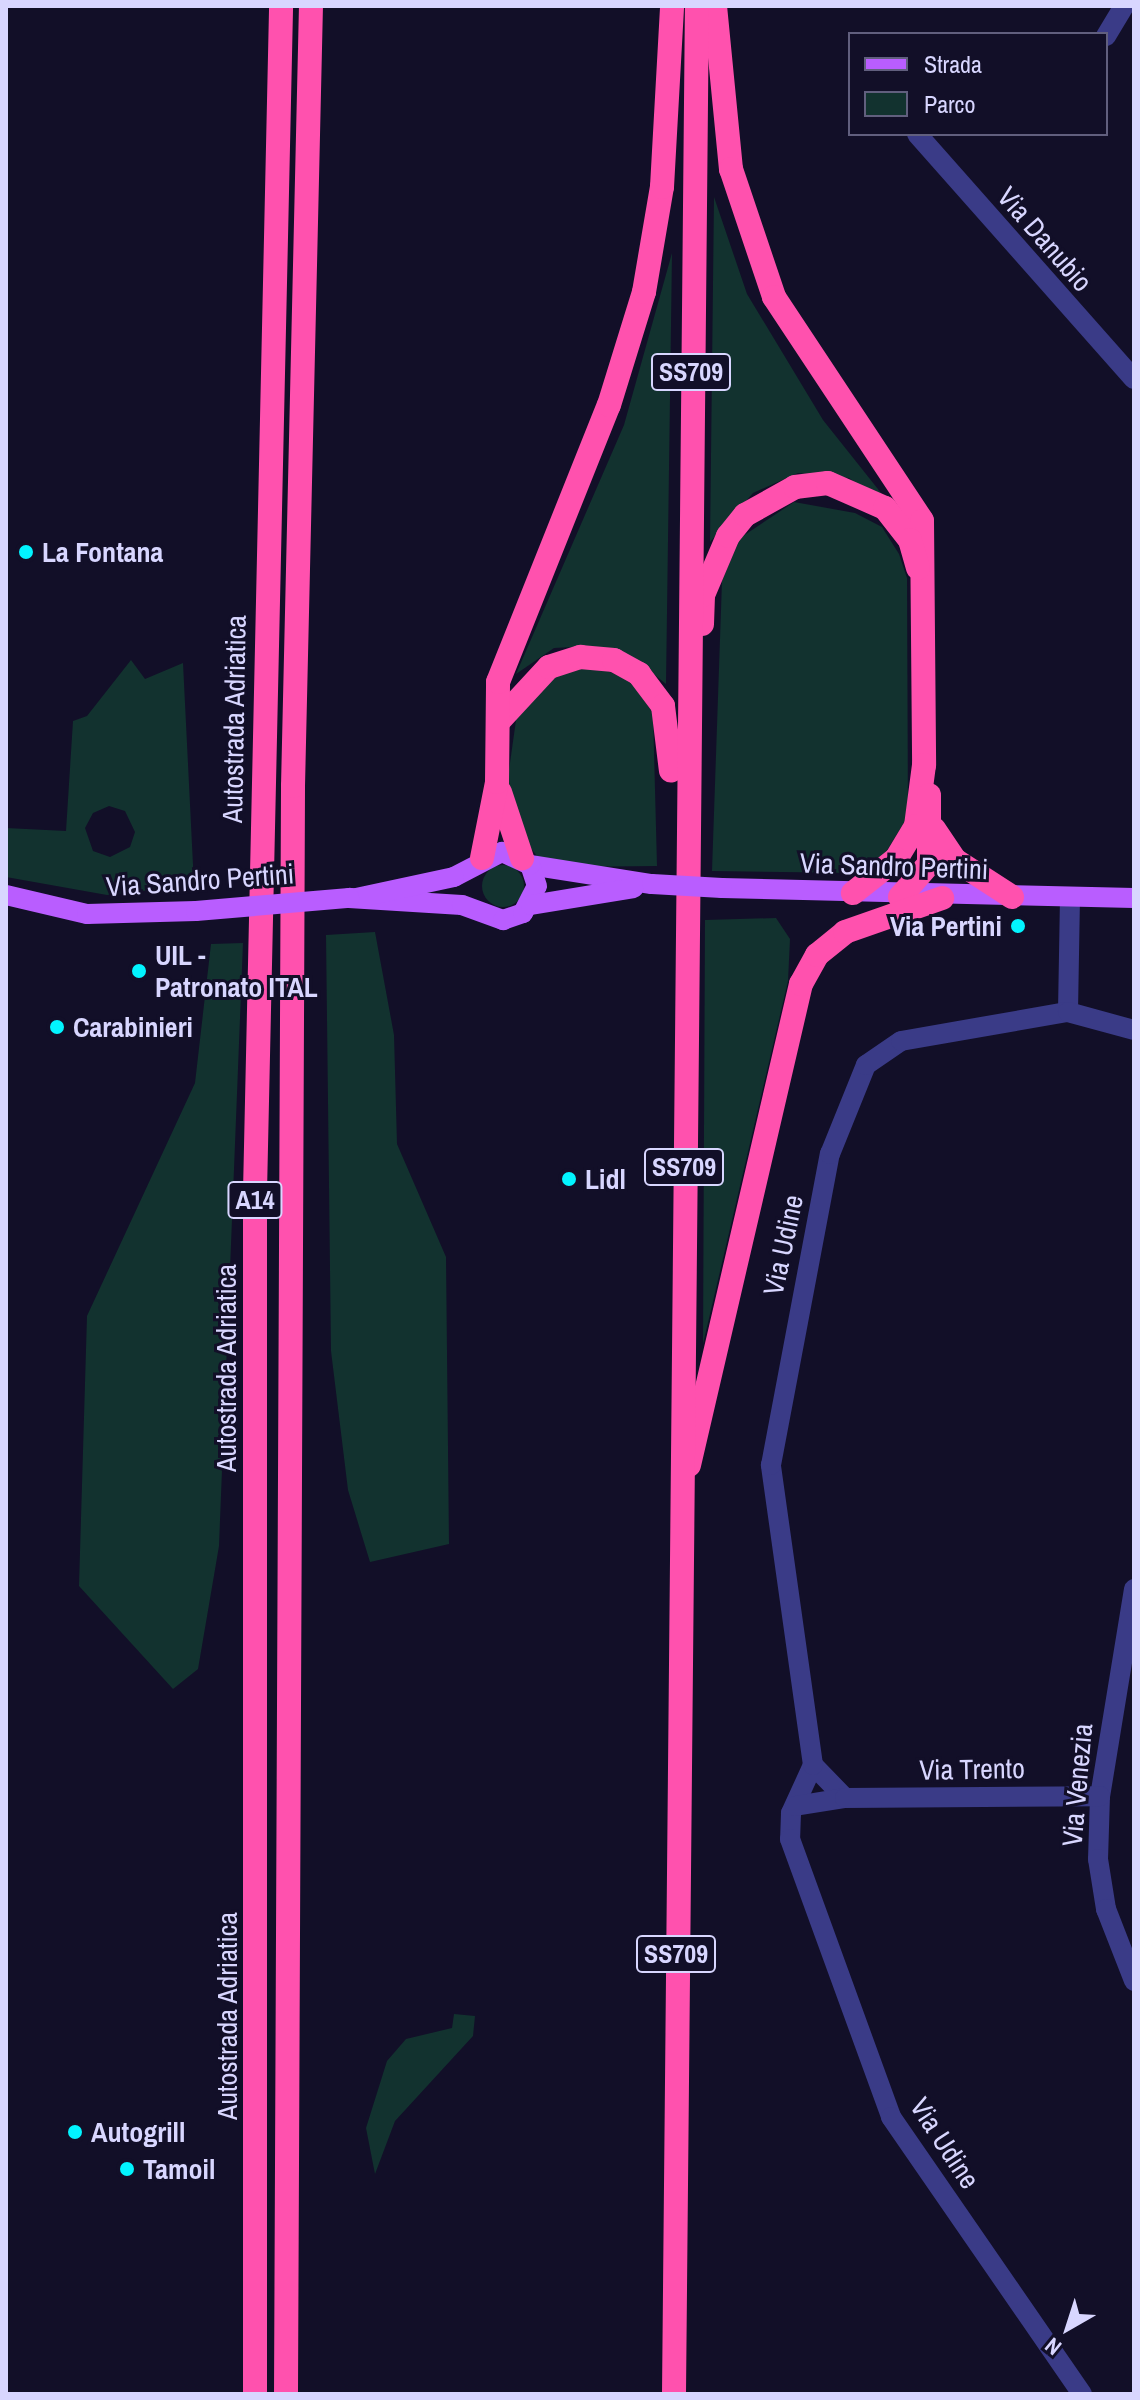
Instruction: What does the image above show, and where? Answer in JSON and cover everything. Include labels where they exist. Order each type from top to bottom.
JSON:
[{"type":"highway","name":"Autostrada Adriatica","points":[[255,2394],[255,1192],[281,6]]},
{"type":"highway","name":"A14","points":[[286,2394],[293,786],[311,6]]},
{"type":"highway","points":[[479,862],[497,782],[498,722],[508,648],[609,405],[644,292],[662,187],[672,6]]},
{"type":"highway","name":"SS709","points":[[674,2394],[678,1514],[697,6]]},
{"type":"highway","points":[[715,6],[731,169],[774,297],[822,378],[909,494],[922,521],[928,601],[924,765],[910,841],[853,893]]},
{"type":"highway","points":[[686,738],[699,696],[703,595],[728,536],[767,499],[828,483],[885,508],[910,540],[928,601]]},
{"type":"highway","points":[[498,722],[523,686],[549,667],[580,657],[614,660],[639,674],[663,706],[672,795],[686,820]]},
{"type":"highway","points":[[900,897],[929,864],[934,829],[924,765]]},
{"type":"highway","points":[[497,782],[526,862]]},
{"type":"highway","points":[[934,829],[955,860],[1012,897]]},
{"type":"highway","points":[[678,1514],[801,984],[817,955],[845,932],[942,898]]},
{"type":"main road","name":"Via Sandro Pertini","points":[[353,898],[479,862],[502,852],[526,862],[652,884],[900,897],[1134,898]]},
{"type":"main road","points":[[479,862],[469,886],[483,914]]},
{"type":"main road","points":[[526,862],[537,886],[531,905]]},
{"type":"main road","name":"Via Sandro Pertini","points":[[6,903],[129,916],[353,898],[462,905],[483,914],[514,918],[531,905],[652,884]]},
{"type":"main road","name":"Via Sandro Pertini","points":[[6,895],[48,907]]},
{"type":"street","points":[[1108,33],[1124,6]]},
{"type":"street","name":"Via Danubio","points":[[919,136],[1134,379]]},
{"type":"street","points":[[1070,898],[1068,1012],[1134,1030]]},
{"type":"street","name":"Via Udine","points":[[1068,1012],[901,1041],[866,1065],[830,1154],[771,1465],[813,1765],[795,1806],[790,1839],[891,2117],[1082,2394]]},
{"type":"street","name":"Via Venezia","points":[[1134,1589],[1100,1796],[1101,1887],[1134,1981]]},
{"type":"street","points":[[813,1765],[845,1798]]},
{"type":"street","name":"Via Trento","points":[[845,1798],[1100,1796]]},
{"type":"street","points":[[795,1806],[845,1798]]},
{"type":"green space","points":[[714,197],[747,294],[823,420],[897,513],[849,478],[798,473],[753,493],[710,542]]},
{"type":"green space","points":[[672,253],[666,684],[631,656],[592,646],[554,648],[516,674],[624,425]]},
{"type":"green space","points":[[794,502],[855,513],[882,527],[899,554],[907,578],[908,816],[881,860],[857,873],[712,871],[722,581],[740,538]]},
{"type":"green space","points":[[131,660],[145,679],[183,663],[194,885],[107,895],[6,877],[6,828],[66,831],[73,721],[87,716]],"holes":[[[109,806],[125,811],[135,832],[130,847],[110,857],[93,851],[85,828],[93,813]]]},
{"type":"green space","points":[[572,669],[604,669],[631,682],[653,713],[657,866],[564,867],[540,860],[515,828],[508,777],[517,713],[528,692]]},
{"type":"green space","points":[[503,865],[518,871],[524,886],[518,901],[503,907],[488,901],[482,886],[488,871]]},
{"type":"green space","points":[[776,918],[790,939],[788,981],[703,1344],[705,920]]},
{"type":"green space","points":[[375,932],[394,1035],[397,1144],[446,1257],[449,1544],[370,1562],[348,1490],[331,1351],[326,935]]},
{"type":"green space","points":[[243,943],[219,1546],[198,1669],[173,1689],[79,1586],[87,1316],[195,1083],[211,944]]},
{"type":"green space","points":[[454,2014],[475,2016],[473,2036],[395,2121],[375,2174],[366,2128],[387,2061],[406,2039],[452,2028]]},
{"type":"place","name":"La Fontana","points":[[26,552]]},
{"type":"place","name":"Via Pertini","points":[[1018,926]]},
{"type":"place","name":"UIL - Patronato ITAL","points":[[139,971]]},
{"type":"place","name":"Carabinieri","points":[[57,1027]]},
{"type":"place","name":"Lidl","points":[[569,1179]]},
{"type":"place","name":"Autogrill","points":[[75,2132]]},
{"type":"place","name":"Tamoil","points":[[127,2169]]}]
